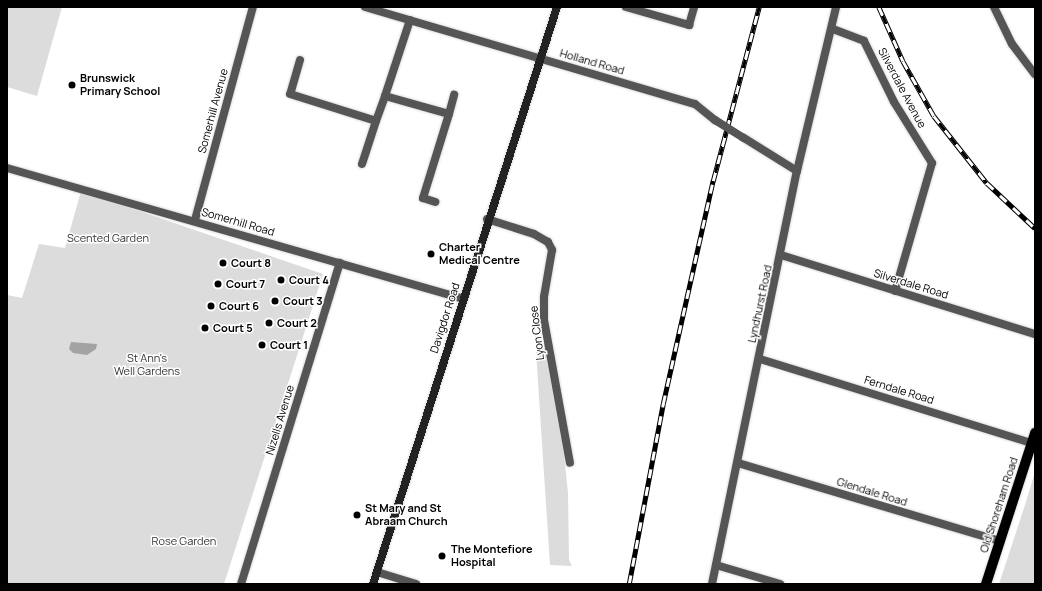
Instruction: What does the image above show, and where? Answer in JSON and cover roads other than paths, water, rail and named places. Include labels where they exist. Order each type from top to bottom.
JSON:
[{"type":"main road","name":"Davigdor Road","points":[[373,584],[487,219],[557,7]]},
{"type":"main road","name":"Old Shoreham Road","points":[[986,584],[1035,433]]},
{"type":"street","name":"Somerhill Avenue","points":[[195,220],[252,7]]},
{"type":"street","name":"Holland Road","points":[[365,7],[695,104],[715,120],[797,171]]},
{"type":"street","points":[[626,7],[689,24],[694,7]]},
{"type":"street","name":"Lyndhurst Road","points":[[712,584],[782,255],[797,171],[836,7]]},
{"type":"street","points":[[994,7],[1012,44],[1035,73]]},
{"type":"street","points":[[362,164],[410,20]]},
{"type":"street","name":"Silverdale Avenue","points":[[832,29],[864,41],[894,102],[932,163],[896,291]]},
{"type":"street","points":[[300,60],[290,94],[376,121]]},
{"type":"street","points":[[435,202],[422,198],[454,95]]},
{"type":"street","points":[[385,96],[448,114]]},
{"type":"street","name":"Somerhill Road","points":[[7,168],[195,220],[463,299]]},
{"type":"street","name":"Lyon Close","points":[[487,219],[534,234],[548,242],[552,250],[544,297],[544,320],[570,463]]},
{"type":"street","name":"Silverdale Road","points":[[782,255],[1035,334]]},
{"type":"street","name":"Nizells Avenue","points":[[240,584],[340,263]]},
{"type":"street","name":"Ferndale Road","points":[[760,359],[1031,443]]},
{"type":"street","name":"Glendale Road","points":[[738,463],[1000,541]]},
{"type":"street","points":[[716,565],[780,584]]},
{"type":"street","points":[[377,572],[416,584]]},
{"type":"railway","points":[[629,584],[663,404],[713,181],[759,7]]},
{"type":"railway","points":[[879,7],[903,61],[934,116],[987,183],[1035,228]]},
{"type":"place","name":"Brunswick Primary School","points":[[72,85]]},
{"type":"place","name":"Charter Medical Centre","points":[[431,254]]},
{"type":"place","name":"Court 8","points":[[223,263]]},
{"type":"place","name":"Court 4","points":[[281,280]]},
{"type":"place","name":"Court 7","points":[[218,284]]},
{"type":"place","name":"Court 3","points":[[275,301]]},
{"type":"place","name":"Court 6","points":[[211,306]]},
{"type":"place","name":"Court 2","points":[[269,323]]},
{"type":"place","name":"Court 5","points":[[205,328]]},
{"type":"place","name":"Court 1","points":[[262,345]]},
{"type":"place","name":"St Mary and St Abraam Church","points":[[357,515]]},
{"type":"place","name":"The Montefiore Hospital","points":[[442,556]]},
{"type":"park label","name":"Scented Garden","points":[[108,238]]},
{"type":"park label","name":"St Ann's Well Gardens","points":[[147,365]]},
{"type":"park label","name":"Rose Garden","points":[[184,541]]}]
